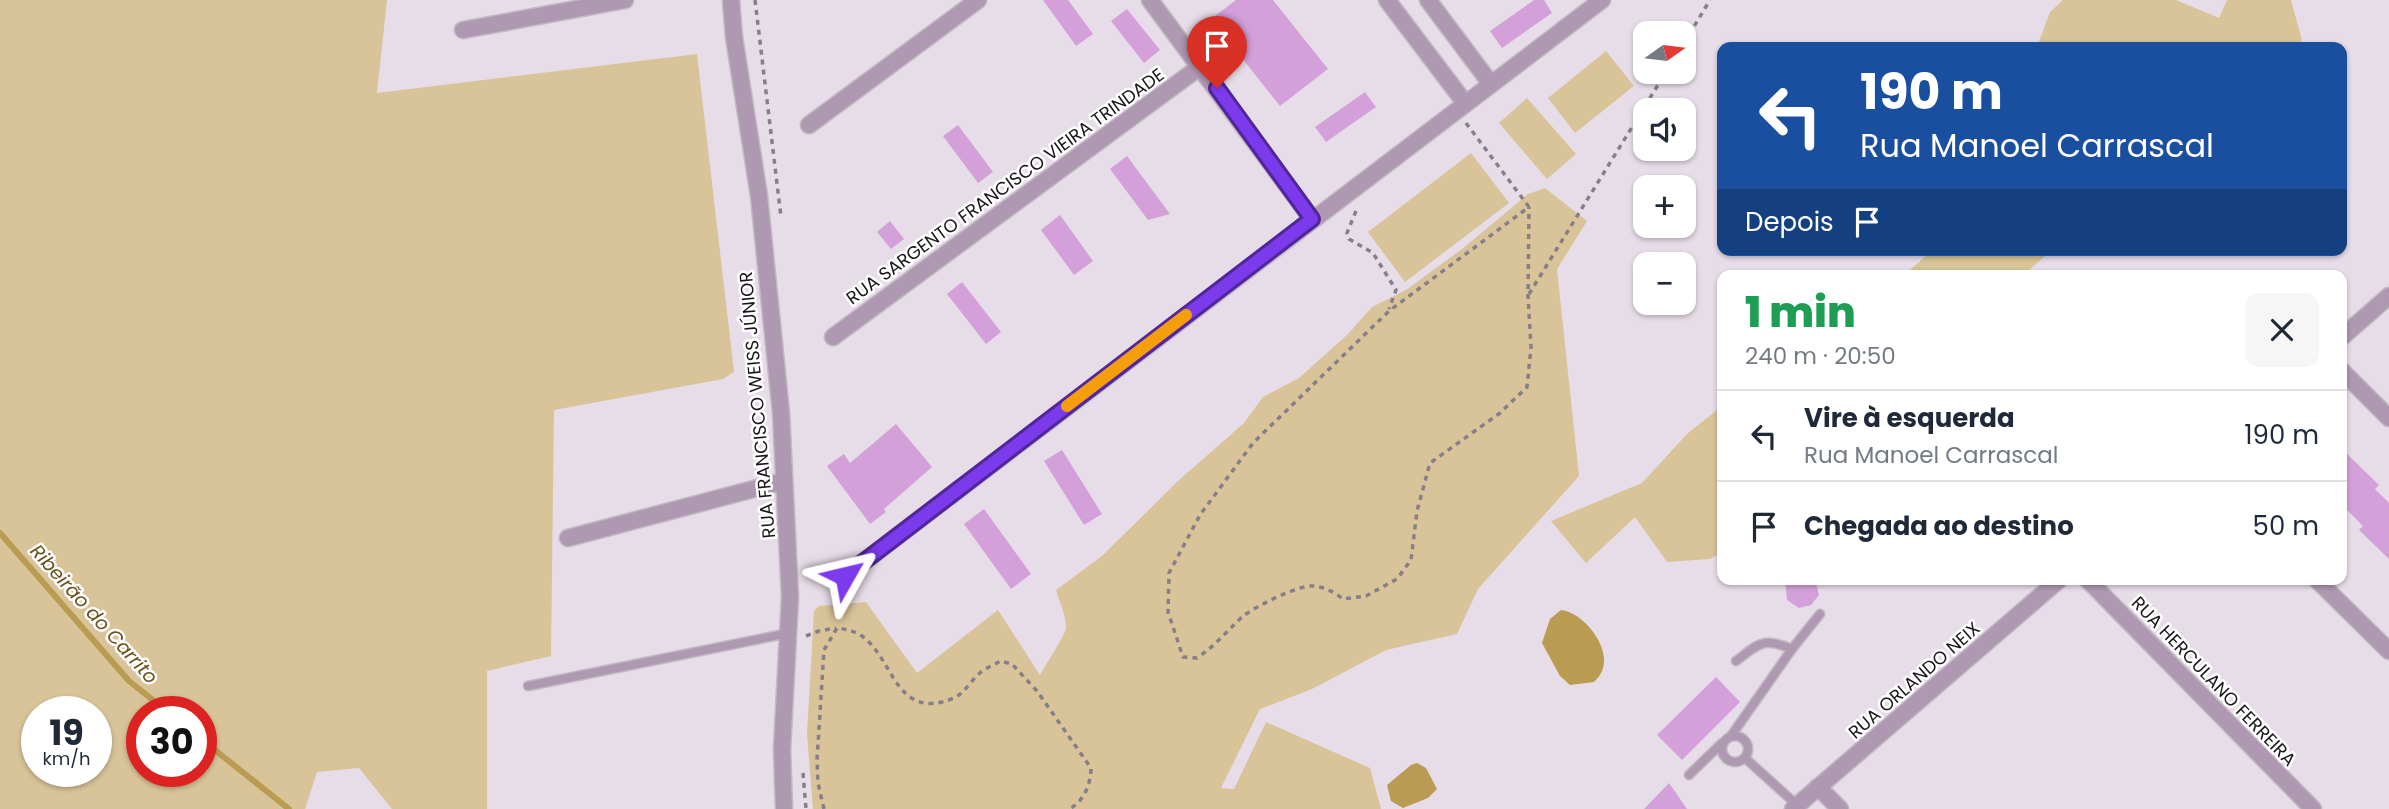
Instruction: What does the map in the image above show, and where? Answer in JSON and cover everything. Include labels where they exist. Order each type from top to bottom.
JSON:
[{"type":"street","points":[[463,30],[625,0]]},
{"type":"street","name":"RUA FRANCISCO WEISS JÚNIOR","points":[[731,0],[734,37],[759,196],[780,413],[790,597],[782,749],[784,809]]},
{"type":"street","points":[[809,125],[978,0]]},
{"type":"street","points":[[1150,0],[1312,219]]},
{"type":"street","points":[[1387,0],[1460,106]]},
{"type":"street","points":[[1429,0],[1491,84]]},
{"type":"street","points":[[845,576],[1602,0]]},
{"type":"street","name":"RUA SARGENTO FRANCISCO VIEIRA TRINDADE","points":[[833,337],[1201,66]]},
{"type":"street","points":[[2347,333],[2389,296]]},
{"type":"street","points":[[2347,376],[2389,418]]},
{"type":"street","points":[[568,538],[784,481]]},
{"type":"street","name":"RUA ORLANDO NEIX","points":[[1795,807],[2053,585]]},
{"type":"street","name":"RUA HERCULANO FERREIRA","points":[[2093,585],[2313,809]]},
{"type":"street","points":[[2322,585],[2389,651]]},
{"type":"street","points":[[1818,787],[1840,809]]},
{"type":"lane","points":[[1689,775],[1731,736],[1820,614]]},
{"type":"lane","points":[[528,686],[788,638]]},
{"type":"lane","points":[[1736,661],[1760,643],[1775,642],[1792,649]]},
{"type":"lane","points":[[1731,736],[1740,736],[1746,741],[1748,750],[1745,758]]},
{"type":"lane","points":[[1723,743],[1721,751],[1725,759],[1733,762],[1745,758]]},
{"type":"lane","points":[[1745,758],[1795,807]]},
{"type":"path","points":[[1696,23],[1710,0]]},
{"type":"path","points":[[1528,296],[1659,84]]},
{"type":"path","points":[[1460,106],[1529,207],[1528,296],[1531,347],[1527,387],[1500,413],[1430,463],[1417,512],[1411,560],[1397,579],[1366,596],[1343,599],[1331,590],[1311,586],[1263,603],[1242,617],[1216,645],[1197,658],[1183,657],[1168,612],[1169,573],[1200,515],[1253,443],[1389,310],[1529,207]]},
{"type":"path","points":[[1358,206],[1347,233],[1349,239],[1373,253],[1393,284],[1396,290],[1389,310]]},
{"type":"path","points":[[788,638],[837,628],[851,630],[864,638],[895,683],[917,701],[933,704],[957,697],[981,672],[1000,662],[1012,664],[1037,691],[1091,768],[1091,781],[1077,805],[1069,809]]},
{"type":"path","points":[[824,809],[818,783],[817,760],[824,650],[837,628]]},
{"type":"shaded area","points":[[0,0],[387,0],[377,93],[697,54],[734,372],[723,379],[554,410],[551,656],[487,671],[487,809],[392,809],[359,768],[317,772],[305,809],[0,809]]},
{"type":"shaded area","points":[[2063,0],[2176,0],[2219,18],[2227,0],[2291,0],[2302,40],[2039,42],[2050,12]]},
{"type":"shaded area","points":[[1606,51],[1634,86],[1575,133],[1548,98]]},
{"type":"shaded area","points":[[1527,98],[1576,154],[1547,179],[1499,123]]},
{"type":"shaded area","points":[[1471,153],[1509,203],[1405,282],[1368,232]]},
{"type":"shaded area","points":[[1545,188],[1587,221],[1557,269],[1579,476],[1478,589],[1457,634],[1386,650],[1312,689],[1260,709],[1221,788],[1234,789],[1266,722],[1370,768],[1381,809],[813,809],[807,734],[814,611],[819,606],[866,602],[917,673],[998,610],[1040,675],[1066,629],[1056,590],[1102,556],[1178,481],[1244,423],[1263,397],[1299,378],[1348,334],[1372,307],[1406,290],[1462,249],[1528,194]]},
{"type":"shaded area","points":[[1926,256],[2045,256],[2029,270],[1910,270]]},
{"type":"shaded area","points":[[1717,410],[1717,555],[1710,559],[1667,562],[1635,517],[1586,563],[1551,521],[1642,483],[1687,434]]},
{"type":"shaded area","points":[[1561,610],[1586,623],[1599,641],[1604,659],[1603,668],[1594,682],[1570,685],[1560,676],[1542,643],[1550,619]]},
{"type":"shaded area","points":[[1417,763],[1426,768],[1437,789],[1428,798],[1403,808],[1391,801],[1387,785]]},
{"type":"building","points":[[1043,0],[1068,0],[1093,34],[1076,46]]},
{"type":"building","points":[[1236,0],[1273,0],[1328,69],[1280,106],[1211,19]]},
{"type":"building","points":[[1534,0],[1544,0],[1552,13],[1502,48],[1490,31]]},
{"type":"building","points":[[1127,9],[1160,50],[1144,63],[1111,21]]},
{"type":"building","points":[[1365,92],[1376,107],[1326,142],[1315,127]]},
{"type":"building","points":[[958,125],[993,172],[978,183],[943,136]]},
{"type":"building","points":[[1127,156],[1170,214],[1148,220],[1110,169]]},
{"type":"building","points":[[1060,215],[1093,261],[1074,275],[1041,230]]},
{"type":"building","points":[[890,221],[904,239],[891,249],[877,232]]},
{"type":"building","points":[[962,282],[1001,332],[986,344],[947,294]]},
{"type":"building","points":[[896,424],[932,467],[870,524],[827,466],[844,454],[850,463]]},
{"type":"building","points":[[1062,450],[1102,514],[1084,525],[1044,461]]},
{"type":"building","points":[[2347,454],[2379,485],[2375,489],[2389,503],[2389,559],[2359,530],[2363,526],[2347,510]]},
{"type":"building","points":[[984,509],[1031,574],[1011,589],[964,524]]},
{"type":"building","points":[[1786,585],[1816,585],[1819,595],[1811,605],[1799,608],[1787,600]]},
{"type":"building","points":[[1716,677],[1740,702],[1682,760],[1657,735]]},
{"type":"building","points":[[1669,783],[1687,809],[1644,809]]},
{"type":"waterway","name":"Ribeirão do Carrito","points":[[0,533],[129,681],[148,696]]},
{"type":"waterway","name":"Ribeirão do Carrito","points":[[217,752],[289,809]]},
{"type":"slow traffic","points":[[1067,406],[1186,315]]},
{"type":"route","points":[[845,576],[1312,219],[1217,88]]}]
